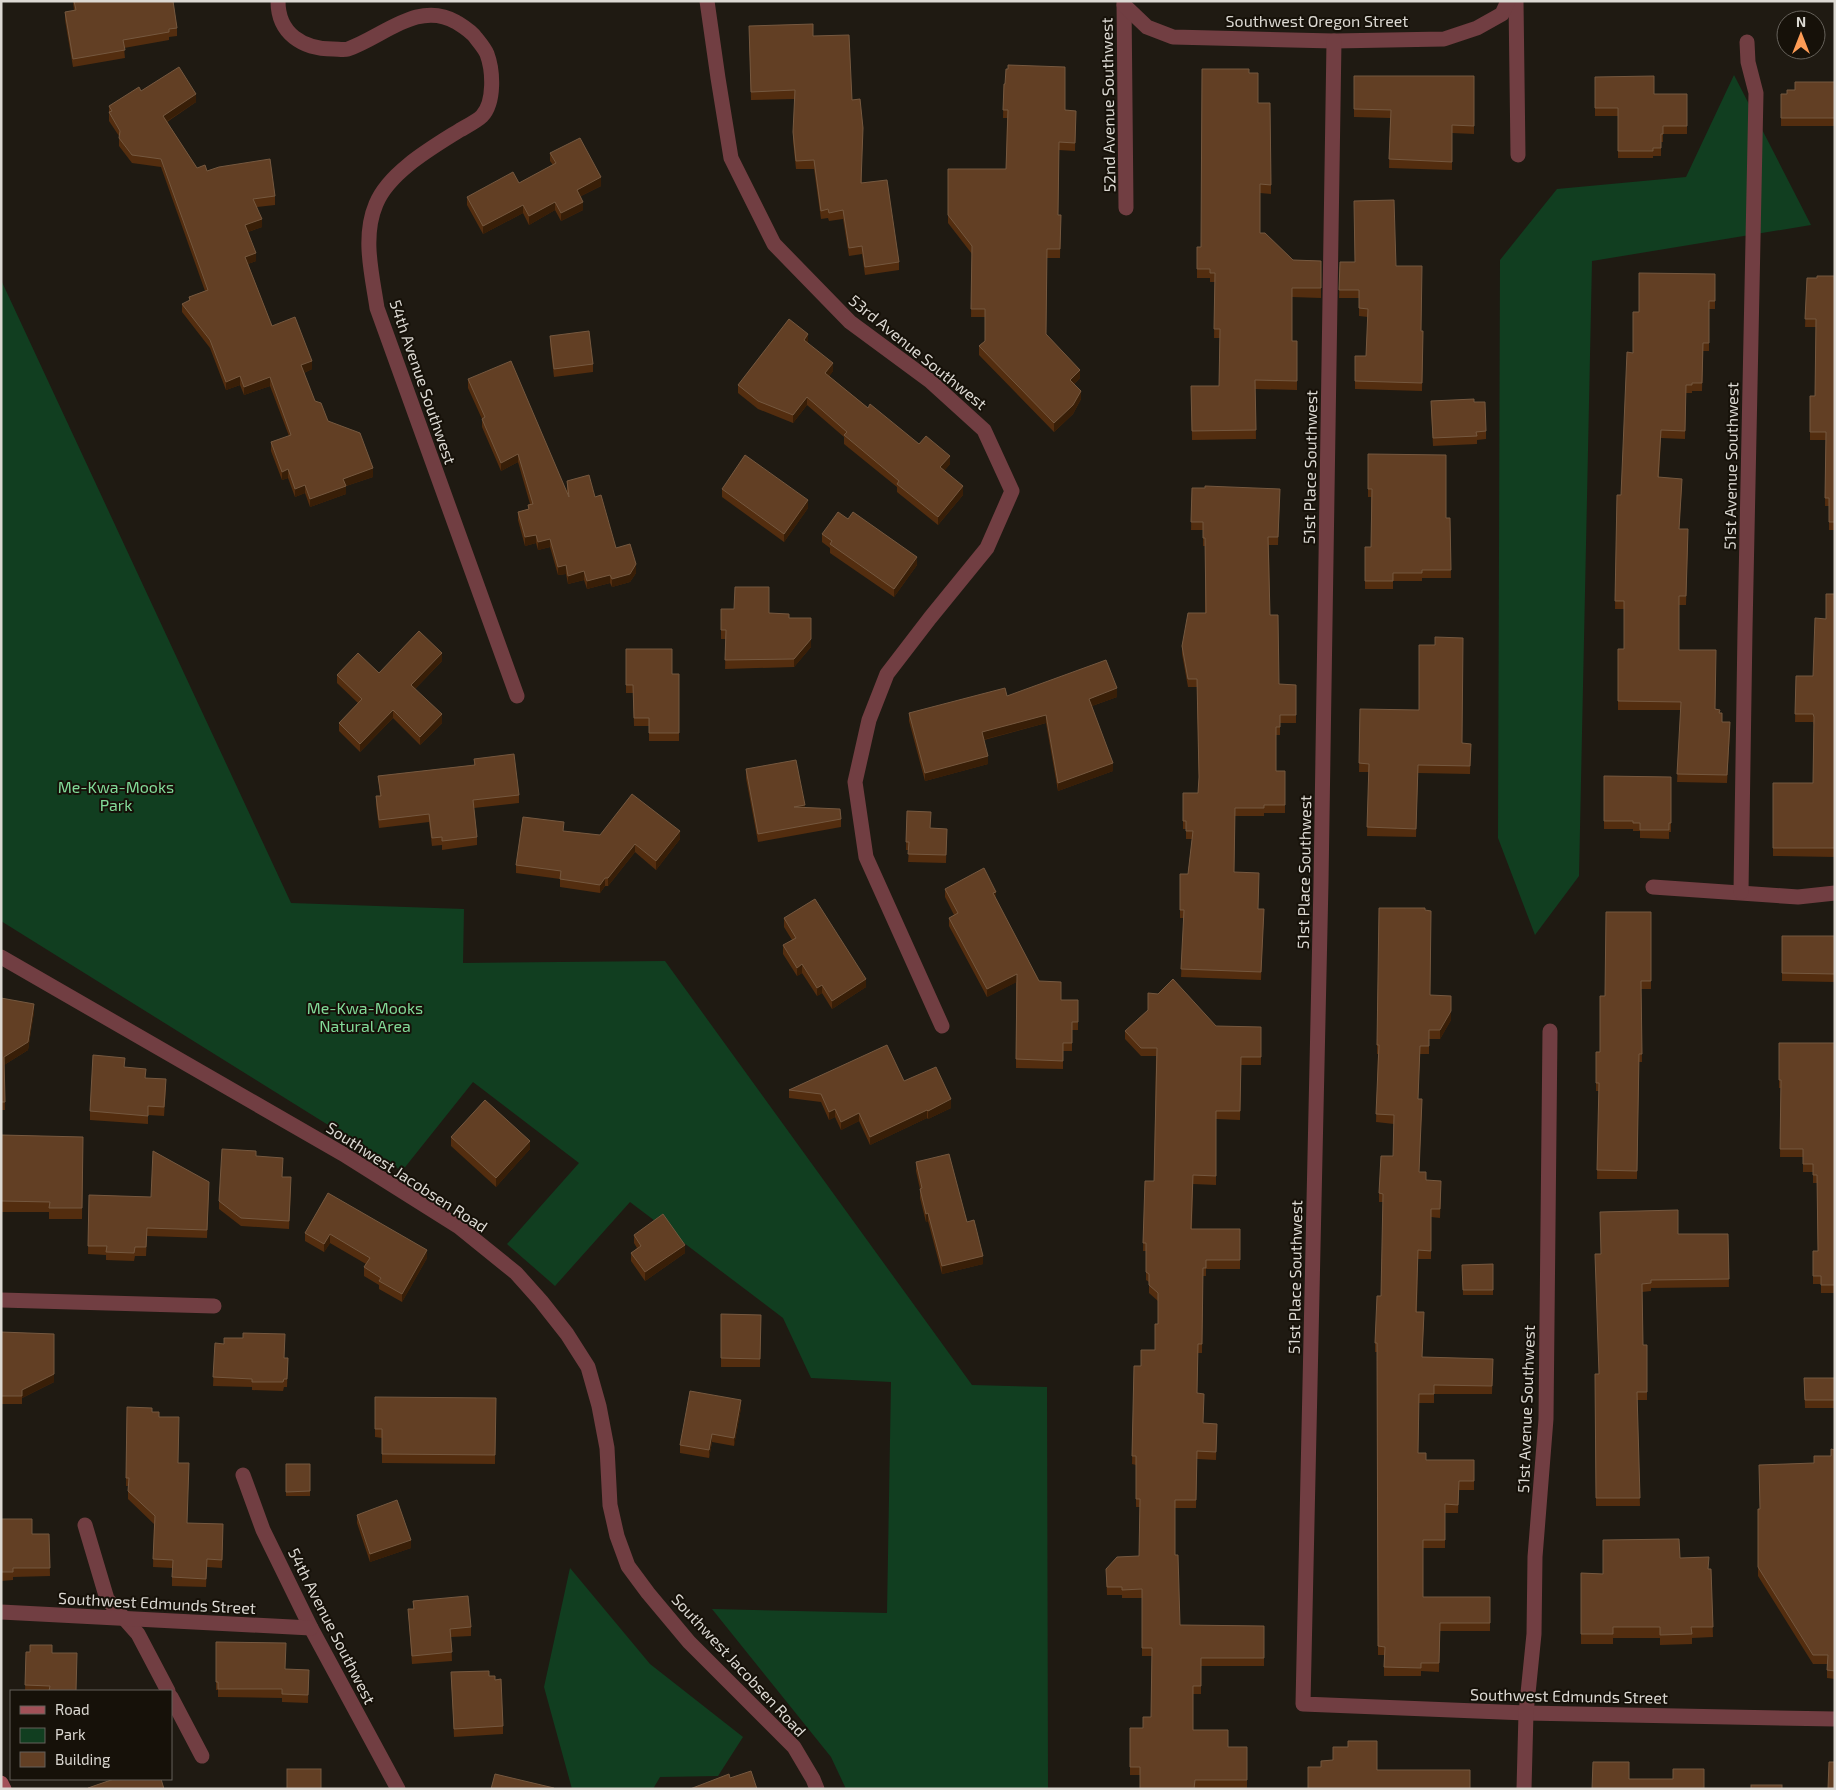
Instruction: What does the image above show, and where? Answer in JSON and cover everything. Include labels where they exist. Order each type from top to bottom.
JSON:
[{"type":"main road","points":[[1,1783],[4,1789]]},
{"type":"street","name":"54th Avenue Southwest","points":[[278,1],[284,27],[301,44],[322,49],[347,49],[402,20],[422,14],[448,17],[472,32],[487,54],[491,78],[491,100],[483,116],[422,154],[394,177],[376,203],[369,228],[369,253],[377,308],[516,696]]},
{"type":"street","name":"53rd Avenue Southwest","points":[[708,1],[731,158],[774,244],[850,322],[930,382],[984,430],[1012,491],[987,548],[930,618],[888,674],[869,720],[855,782],[866,857],[942,1026]]},
{"type":"street","name":"Southwest Oregon Street","points":[[1124,3],[1146,27],[1173,37],[1334,41],[1444,39],[1477,28],[1502,14],[1508,1]]},
{"type":"street","points":[[1516,1],[1518,156]]},
{"type":"street","name":"52nd Avenue Southwest","points":[[1124,3],[1126,208]]},
{"type":"street","name":"51st Place Southwest","points":[[1303,1704],[1322,882],[1334,41]]},
{"type":"street","name":"51st Avenue Southwest","points":[[1741,892],[1744,630],[1756,93],[1748,62],[1747,42]]},
{"type":"street","points":[[1653,887],[1798,897],[1835,893]]},
{"type":"street","name":"Southwest Jacobsen Road","points":[[1,957],[344,1154],[459,1227],[516,1273],[567,1334],[588,1368],[599,1406],[607,1448],[610,1505],[617,1536],[628,1566],[689,1642],[794,1747],[817,1789]]},
{"type":"street","name":"51st Avenue Southwest","points":[[1524,1789],[1526,1713],[1534,1634],[1535,1557],[1546,1418],[1550,1031]]},
{"type":"street","points":[[1,1300],[214,1306]]},
{"type":"street","name":"54th Avenue Southwest","points":[[243,1475],[263,1530],[311,1628],[398,1789]]},
{"type":"street","points":[[85,1525],[107,1600],[138,1634],[167,1690]]},
{"type":"street","name":"Southwest Edmunds Street","points":[[1,1612],[311,1628]]},
{"type":"street","points":[[172,1699],[202,1756]]},
{"type":"street","name":"Southwest Edmunds Street","points":[[1303,1704],[1526,1713],[1835,1719]]},
{"type":"green space","points":[[1734,75],[1811,225],[1592,261],[1579,876],[1535,935],[1498,838],[1500,260],[1557,189],[1686,177]]},
{"type":"green space","name":"Me-Kwa-Mooks Natural Area","points":[[1,280],[291,903],[464,909],[463,963],[665,961],[972,1385],[1047,1387],[1048,1789],[846,1789],[831,1757],[712,1609],[887,1613],[891,1382],[811,1378],[783,1318],[630,1202],[555,1286],[507,1244],[579,1163],[473,1082],[402,1171],[1,921]]},
{"type":"green space","points":[[570,1568],[650,1664],[743,1737],[718,1776],[660,1777],[653,1789],[572,1789],[544,1687]]},
{"type":"building","points":[[74,1],[173,1],[177,28],[169,29],[169,32],[123,40],[125,50],[73,59],[65,12],[76,10]]},
{"type":"building","points":[[813,24],[813,36],[849,35],[852,100],[860,99],[863,128],[861,183],[887,180],[899,262],[865,267],[862,246],[849,248],[843,210],[829,213],[828,209],[821,211],[814,160],[796,161],[793,132],[795,90],[751,92],[749,26]]},
{"type":"building","points":[[1008,65],[1065,67],[1065,110],[1076,111],[1075,143],[1059,142],[1058,215],[1061,215],[1060,249],[1047,249],[1046,334],[1080,370],[1070,380],[1081,391],[1073,405],[1054,423],[979,346],[985,341],[985,309],[971,309],[972,246],[948,215],[948,169],[1006,169],[1008,110],[1003,110],[1004,84]]},
{"type":"building","points":[[179,67],[196,94],[163,116],[197,168],[205,165],[207,171],[219,167],[270,159],[275,196],[253,199],[262,219],[245,225],[256,253],[245,257],[272,326],[295,317],[312,361],[301,365],[315,401],[321,403],[328,421],[360,433],[373,468],[343,479],[346,486],[310,499],[305,485],[295,489],[288,469],[282,472],[271,442],[291,435],[270,377],[244,387],[240,376],[226,382],[210,340],[182,304],[190,300],[189,297],[208,290],[161,159],[132,155],[119,138],[120,131],[109,112],[112,111],[109,106],[139,87],[141,91]]},
{"type":"building","points":[[1202,69],[1249,69],[1249,73],[1258,73],[1258,103],[1270,103],[1271,185],[1260,184],[1260,233],[1265,233],[1293,260],[1321,261],[1321,288],[1292,288],[1292,341],[1297,341],[1297,381],[1255,380],[1256,430],[1192,431],[1191,386],[1219,386],[1220,329],[1214,329],[1215,273],[1210,273],[1210,269],[1197,269],[1197,247],[1201,247]]},
{"type":"building","points":[[1354,76],[1474,76],[1474,126],[1452,125],[1452,162],[1389,159],[1391,110],[1354,109]]},
{"type":"building","points":[[1654,76],[1654,94],[1687,94],[1687,126],[1663,126],[1661,148],[1653,148],[1653,151],[1618,151],[1618,108],[1595,108],[1595,77]]},
{"type":"building","points":[[1795,82],[1835,82],[1835,118],[1781,118],[1781,94],[1787,94],[1787,90],[1795,90]]},
{"type":"building","points":[[580,138],[601,177],[577,190],[583,202],[561,213],[555,202],[529,216],[523,205],[483,226],[467,197],[513,172],[519,183],[556,163],[550,153]]},
{"type":"building","points":[[1394,200],[1396,266],[1422,266],[1422,383],[1355,381],[1355,356],[1366,356],[1368,309],[1359,308],[1359,290],[1339,290],[1340,262],[1355,262],[1354,201]]},
{"type":"building","points":[[1639,273],[1715,274],[1715,301],[1709,301],[1709,343],[1703,343],[1702,383],[1686,385],[1685,431],[1661,430],[1658,477],[1682,479],[1679,529],[1688,529],[1686,596],[1679,596],[1679,650],[1716,650],[1715,709],[1720,710],[1719,713],[1722,713],[1722,722],[1730,722],[1727,775],[1677,774],[1681,702],[1618,701],[1618,649],[1624,649],[1624,601],[1615,601],[1617,495],[1621,495],[1627,352],[1633,353],[1633,312],[1639,312]]},
{"type":"building","points":[[1817,276],[1835,276],[1835,522],[1829,522],[1829,498],[1825,498],[1826,432],[1810,432],[1810,396],[1815,396],[1816,319],[1805,319],[1807,278],[1817,278]]},
{"type":"building","points":[[789,319],[808,334],[804,340],[833,363],[825,373],[868,408],[870,404],[919,444],[926,436],[950,456],[940,467],[963,486],[938,517],[897,484],[899,481],[844,435],[847,432],[807,397],[793,415],[758,401],[738,385]]},
{"type":"building","points":[[589,331],[593,364],[554,369],[550,336]]},
{"type":"building","points":[[511,361],[569,497],[567,481],[589,475],[595,497],[601,495],[616,548],[630,544],[636,564],[630,574],[612,579],[610,575],[587,581],[584,571],[568,576],[566,565],[558,567],[550,539],[538,542],[536,535],[525,537],[518,512],[529,509],[528,505],[533,504],[518,454],[501,463],[482,419],[485,417],[468,379]]},
{"type":"building","points":[[1474,399],[1474,402],[1485,402],[1486,431],[1476,432],[1477,436],[1433,438],[1431,401]]},
{"type":"building","points":[[1368,454],[1446,455],[1446,518],[1450,518],[1451,570],[1393,573],[1393,581],[1365,581],[1365,547],[1371,547],[1372,489],[1368,489]]},
{"type":"building","points":[[745,455],[808,500],[784,534],[722,489]]},
{"type":"building","points":[[1205,486],[1280,489],[1278,537],[1268,537],[1270,615],[1278,615],[1279,684],[1296,685],[1296,715],[1280,715],[1280,727],[1276,727],[1276,771],[1285,771],[1285,805],[1264,805],[1264,808],[1235,808],[1234,872],[1259,873],[1258,909],[1264,909],[1261,972],[1181,969],[1184,910],[1180,910],[1180,874],[1188,874],[1193,831],[1186,831],[1186,821],[1183,821],[1183,793],[1198,793],[1199,777],[1197,679],[1188,679],[1182,646],[1188,613],[1206,613],[1203,522],[1191,522],[1192,488],[1205,488]]},
{"type":"building","points":[[838,512],[848,519],[853,512],[917,557],[894,589],[830,544],[832,541],[822,534]]},
{"type":"building","points":[[735,587],[769,587],[769,613],[789,614],[789,618],[811,618],[811,639],[794,659],[725,660],[726,630],[721,630],[721,609],[734,609]]},
{"type":"building","points":[[1826,594],[1835,594],[1835,848],[1773,848],[1773,783],[1813,783],[1814,717],[1813,714],[1795,714],[1796,676],[1813,676],[1815,618],[1826,619]]},
{"type":"building","points":[[419,631],[442,653],[411,685],[442,714],[420,737],[393,710],[360,744],[339,723],[362,699],[337,675],[358,653],[379,673]]},
{"type":"building","points":[[1435,637],[1463,638],[1462,743],[1471,744],[1470,766],[1418,765],[1416,829],[1367,827],[1369,764],[1359,763],[1360,709],[1419,710],[1419,645],[1435,645]]},
{"type":"building","points":[[626,649],[672,649],[672,674],[679,674],[679,733],[649,733],[649,718],[634,718],[633,685],[626,685]]},
{"type":"building","points":[[1106,660],[1117,688],[1089,699],[1113,763],[1058,783],[1046,715],[982,732],[988,756],[925,773],[909,713],[1005,688],[1007,696]]},
{"type":"building","points":[[514,754],[519,795],[473,800],[477,837],[442,841],[442,837],[432,838],[429,814],[379,820],[376,796],[381,796],[378,776],[475,765],[474,759]]},
{"type":"building","points":[[796,760],[805,805],[794,807],[840,809],[841,819],[758,834],[746,769]]},
{"type":"building","points":[[1604,776],[1671,777],[1671,823],[1669,823],[1669,830],[1640,830],[1640,823],[1633,823],[1633,821],[1604,821]]},
{"type":"building","points":[[632,794],[680,831],[656,861],[635,844],[608,878],[605,878],[600,885],[560,879],[561,871],[516,865],[523,817],[564,822],[563,831],[600,835]]},
{"type":"building","points":[[907,811],[931,812],[930,828],[947,829],[946,855],[908,854],[909,842],[906,842]]},
{"type":"building","points":[[984,868],[996,892],[993,893],[1039,981],[1061,982],[1061,1000],[1078,1000],[1078,1022],[1072,1022],[1072,1043],[1063,1043],[1063,1061],[1016,1059],[1017,974],[987,989],[949,918],[958,913],[945,889]]},
{"type":"building","points":[[815,899],[866,979],[832,1001],[822,985],[817,988],[802,964],[797,968],[783,945],[796,938],[784,918]]},
{"type":"building","points":[[1379,908],[1425,908],[1425,910],[1431,911],[1430,995],[1451,996],[1451,1011],[1440,1030],[1429,1030],[1429,1046],[1420,1046],[1418,1099],[1422,1099],[1419,1172],[1426,1172],[1426,1180],[1441,1181],[1440,1209],[1431,1209],[1431,1251],[1418,1250],[1416,1312],[1424,1312],[1422,1357],[1493,1359],[1492,1386],[1434,1385],[1434,1394],[1419,1394],[1418,1453],[1426,1453],[1426,1460],[1474,1460],[1474,1481],[1459,1481],[1458,1505],[1445,1504],[1445,1540],[1423,1540],[1423,1597],[1490,1597],[1490,1623],[1440,1623],[1439,1663],[1421,1663],[1421,1668],[1384,1667],[1385,1647],[1378,1646],[1377,1343],[1375,1343],[1377,1296],[1381,1296],[1383,1194],[1379,1193],[1381,1156],[1393,1156],[1394,1115],[1376,1114],[1379,1045],[1377,1045]]},
{"type":"building","points":[[1606,912],[1651,912],[1651,981],[1641,981],[1642,1054],[1639,1054],[1637,1171],[1597,1170],[1599,1083],[1596,1083],[1596,1052],[1600,1052],[1600,996],[1605,996]]},
{"type":"building","points":[[1782,936],[1835,936],[1835,974],[1782,973]]},
{"type":"building","points":[[1173,979],[1216,1026],[1261,1027],[1261,1057],[1241,1057],[1240,1111],[1216,1111],[1216,1176],[1193,1175],[1191,1229],[1240,1229],[1240,1260],[1206,1260],[1206,1268],[1203,1268],[1202,1344],[1198,1344],[1197,1393],[1204,1394],[1203,1423],[1217,1424],[1216,1452],[1197,1451],[1196,1500],[1175,1500],[1175,1555],[1178,1555],[1180,1625],[1264,1626],[1264,1658],[1201,1658],[1201,1686],[1193,1686],[1193,1730],[1228,1730],[1228,1747],[1247,1747],[1247,1780],[1195,1780],[1194,1789],[1140,1789],[1140,1767],[1130,1767],[1130,1728],[1143,1728],[1143,1717],[1151,1717],[1152,1648],[1142,1648],[1142,1589],[1122,1590],[1122,1587],[1107,1587],[1106,1569],[1117,1557],[1139,1556],[1140,1499],[1136,1499],[1136,1456],[1132,1456],[1134,1366],[1141,1366],[1141,1350],[1155,1350],[1155,1324],[1158,1324],[1158,1293],[1149,1285],[1149,1274],[1146,1272],[1146,1243],[1143,1243],[1145,1181],[1154,1181],[1157,1048],[1141,1048],[1125,1031],[1148,1010],[1148,993],[1158,994]]},
{"type":"building","points":[[1,998],[34,1004],[28,1042],[4,1057],[5,1102],[1,1102]]},
{"type":"building","points":[[1779,1043],[1835,1043],[1835,1285],[1821,1285],[1821,1276],[1813,1276],[1813,1251],[1818,1251],[1817,1175],[1813,1175],[1813,1164],[1803,1164],[1803,1149],[1780,1149],[1781,1080],[1779,1080]]},
{"type":"building","points":[[887,1045],[904,1081],[936,1067],[951,1099],[870,1137],[859,1113],[841,1122],[835,1109],[829,1112],[821,1094],[789,1090]]},
{"type":"building","points":[[93,1055],[125,1058],[124,1067],[146,1069],[145,1078],[166,1079],[164,1107],[148,1106],[148,1116],[90,1111]]},
{"type":"building","points":[[485,1100],[530,1141],[496,1178],[451,1137]]},
{"type":"building","points":[[1,1135],[83,1137],[82,1208],[49,1208],[50,1202],[1,1201]]},
{"type":"building","points":[[222,1149],[256,1151],[256,1156],[283,1158],[282,1177],[291,1177],[289,1221],[241,1218],[219,1201]]},
{"type":"building","points":[[153,1151],[209,1182],[207,1230],[147,1228],[146,1247],[135,1247],[134,1253],[106,1252],[107,1246],[88,1246],[89,1195],[151,1197]]},
{"type":"building","points":[[949,1154],[967,1222],[974,1220],[983,1256],[942,1266],[928,1213],[926,1214],[916,1162]]},
{"type":"building","points":[[328,1193],[427,1250],[402,1294],[379,1281],[381,1278],[364,1267],[370,1258],[330,1234],[324,1244],[305,1233]]},
{"type":"building","points":[[1678,1210],[1678,1234],[1728,1234],[1729,1279],[1651,1280],[1651,1283],[1642,1284],[1643,1345],[1647,1345],[1647,1392],[1637,1392],[1640,1498],[1596,1498],[1595,1374],[1599,1374],[1595,1254],[1601,1254],[1600,1212]]},
{"type":"building","points":[[663,1214],[685,1245],[645,1272],[631,1253],[641,1246],[634,1235]]},
{"type":"building","points":[[1493,1264],[1493,1290],[1463,1290],[1462,1265]]},
{"type":"building","points":[[721,1314],[761,1315],[760,1359],[721,1358]]},
{"type":"building","points":[[1,1332],[54,1334],[54,1374],[22,1390],[22,1396],[1,1396]]},
{"type":"building","points":[[243,1333],[285,1334],[284,1358],[288,1358],[287,1379],[284,1379],[283,1382],[252,1382],[252,1379],[213,1377],[215,1343],[224,1344],[224,1338],[243,1338]]},
{"type":"building","points":[[1804,1378],[1835,1378],[1835,1400],[1805,1400]]},
{"type":"building","points":[[690,1391],[741,1400],[734,1438],[712,1434],[709,1450],[680,1445]]},
{"type":"building","points":[[375,1397],[496,1398],[495,1455],[382,1454],[382,1429],[375,1429]]},
{"type":"building","points":[[127,1407],[152,1408],[152,1412],[159,1412],[159,1417],[179,1417],[178,1463],[189,1463],[187,1523],[223,1524],[222,1560],[207,1559],[206,1579],[172,1577],[173,1560],[153,1559],[155,1516],[128,1491],[129,1478],[126,1478]]},
{"type":"building","points":[[1831,1449],[1835,1450],[1835,1671],[1827,1670],[1828,1655],[1813,1655],[1758,1567],[1759,1465],[1814,1463],[1814,1456],[1831,1456]]},
{"type":"building","points":[[286,1464],[310,1464],[310,1491],[286,1492]]},
{"type":"building","points":[[397,1500],[411,1540],[370,1554],[357,1515]]},
{"type":"building","points":[[1,1519],[32,1519],[32,1534],[49,1534],[50,1568],[13,1568],[13,1572],[1,1572]]},
{"type":"building","points":[[1679,1539],[1680,1558],[1709,1557],[1708,1569],[1711,1569],[1713,1627],[1691,1627],[1692,1634],[1660,1635],[1660,1627],[1613,1627],[1613,1634],[1581,1634],[1581,1573],[1603,1574],[1603,1540]]},
{"type":"building","points":[[468,1596],[471,1627],[450,1629],[452,1652],[412,1656],[408,1609],[414,1609],[413,1601]]},
{"type":"building","points":[[216,1642],[286,1643],[285,1669],[309,1670],[308,1695],[282,1694],[282,1689],[218,1689],[218,1682],[216,1682]]},
{"type":"building","points":[[30,1645],[52,1645],[52,1653],[77,1653],[76,1690],[49,1690],[50,1686],[25,1685],[26,1652],[30,1652]]},
{"type":"building","points":[[489,1671],[489,1676],[495,1676],[495,1680],[501,1679],[503,1726],[454,1729],[451,1672]]},
{"type":"building","points":[[1348,1741],[1377,1741],[1377,1770],[1470,1770],[1470,1789],[1308,1789],[1308,1767],[1321,1767],[1321,1761],[1333,1760],[1333,1747],[1348,1747]]},
{"type":"building","points":[[1593,1762],[1629,1762],[1629,1779],[1673,1779],[1673,1769],[1704,1769],[1704,1789],[1592,1789]]},
{"type":"building","points":[[1829,1762],[1835,1762],[1835,1789],[1828,1789]]},
{"type":"building","points":[[287,1769],[321,1769],[321,1789],[287,1789]]},
{"type":"building","points":[[751,1771],[757,1789],[690,1789],[729,1774],[730,1778]]},
{"type":"building","points":[[495,1774],[554,1788],[491,1789]]},
{"type":"building","points":[[111,1780],[161,1780],[164,1789],[88,1789]]},
{"type":"building","points":[[1751,1785],[1782,1785],[1782,1789],[1751,1789]]},
{"type":"park label","name":"Me-Kwa-Mooks Park","points":[[116,796]]}]
